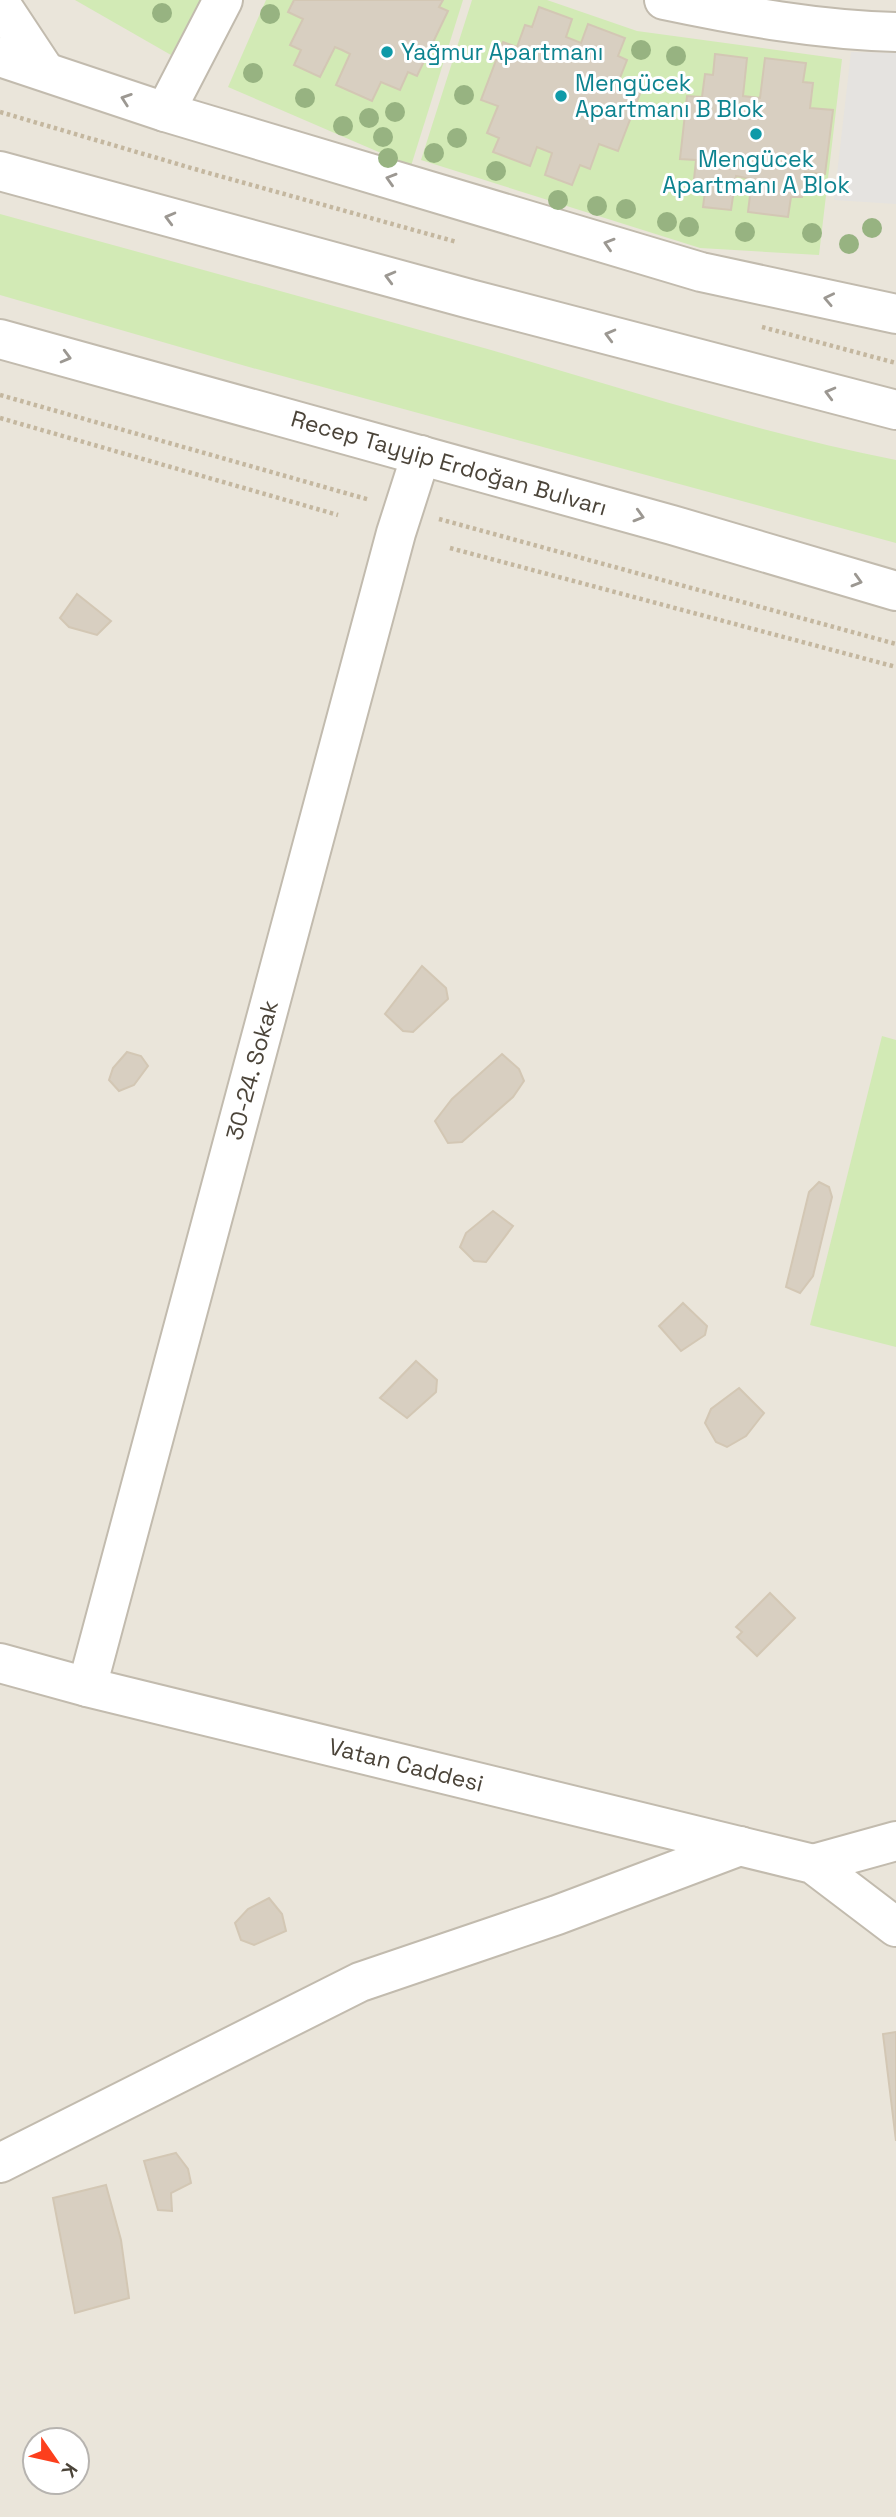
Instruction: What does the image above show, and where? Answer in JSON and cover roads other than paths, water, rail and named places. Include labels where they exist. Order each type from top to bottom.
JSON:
[{"type":"street","points":[[165,112],[223,0]]},
{"type":"street","points":[[664,0],[801,24],[896,32]]},
{"type":"street","points":[[0,3],[45,71]]},
{"type":"street","points":[[0,57],[165,112],[701,272],[896,314]]},
{"type":"street","points":[[0,171],[470,299],[896,410]]},
{"type":"street","name":"Recep Tayyip Erdoğan Bulvarı","points":[[0,339],[672,525],[896,591]]},
{"type":"street","name":"30-24. Sokak","points":[[87,1687],[403,509],[421,455]]},
{"type":"street","name":"Vatan Caddesi","points":[[0,1663],[87,1687],[813,1864],[896,1927]]},
{"type":"street","name":"Vatan Caddesi","points":[[813,1864],[896,1841]]},
{"type":"street","points":[[0,2163],[360,1982],[557,1915],[740,1846]]},
{"type":"place","name":"Yağmur Apartmanı","points":[[387,52]]},
{"type":"place","name":"Mengücek Apartmanı B Blok","points":[[561,96]]},
{"type":"place","name":"Mengücek Apartmanı A Blok","points":[[756,134]]}]
